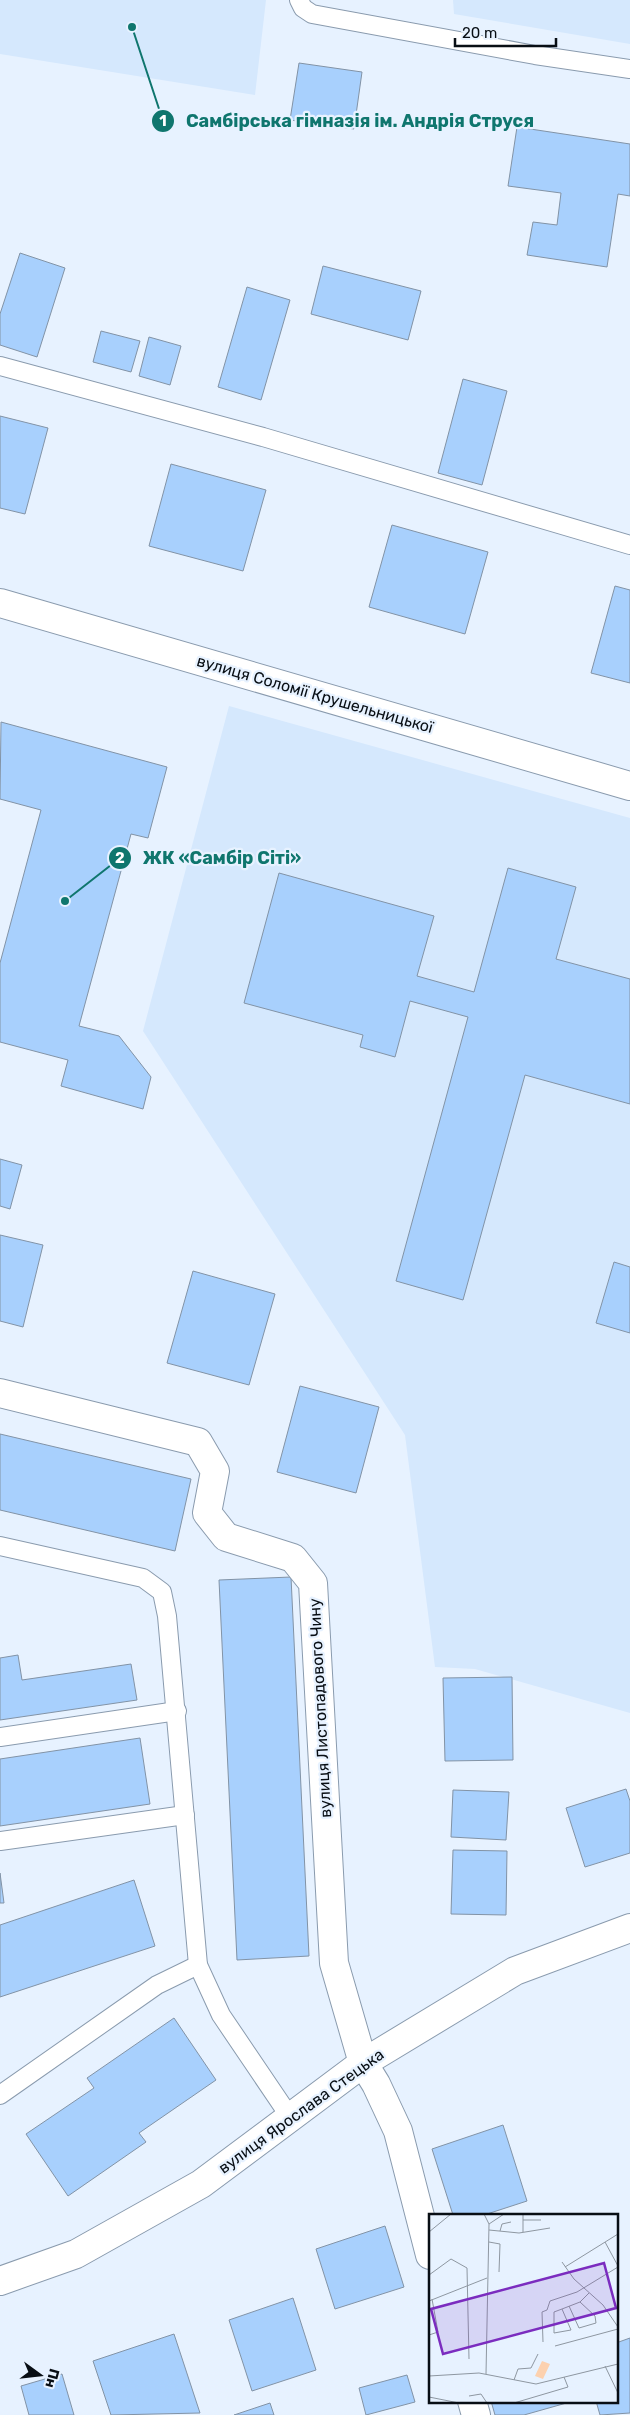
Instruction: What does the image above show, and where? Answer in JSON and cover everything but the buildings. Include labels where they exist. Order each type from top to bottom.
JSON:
[{"type":"street","name":"вулиця Соломії Крушельницької","points":[[0,603],[630,786]]},
{"type":"street","name":"вулиця Листопадового Чину","points":[[0,1393],[198,1442],[215,1471],[207,1513],[226,1537],[293,1558],[313,1583],[334,1962],[363,2063],[376,2084],[398,2131],[429,2251]]},
{"type":"street","name":"вулиця Ярослава Стецька","points":[[0,2281],[76,2254],[200,2184],[363,2063],[515,1971],[630,1928]]},
{"type":"street","points":[[472,2402],[476,2415]]},
{"type":"lane","points":[[299,0],[303,8],[312,14],[535,55],[630,69]]},
{"type":"lane","points":[[0,366],[263,437],[630,545]]},
{"type":"lane","points":[[0,1546],[143,1578],[162,1592],[167,1616],[198,1965],[221,2015],[290,2117]]},
{"type":"lane","points":[[0,1737],[176,1711]]},
{"type":"lane","points":[[0,1841],[185,1815]]},
{"type":"lane","points":[[0,2094],[157,1985],[198,1965]]},
{"type":"shaded area","points":[[0,0],[266,0],[255,95],[0,54]]},
{"type":"shaded area","points":[[453,0],[630,0],[630,44],[454,14]]},
{"type":"shaded area","points":[[229,706],[630,818],[630,1713],[475,1669],[435,1667],[405,1435],[143,1031]]},
{"type":"place","name":"Самбірська гімназія ім. Андрія Струся","points":[[132,27]]},
{"type":"place","name":"ЖК «Самбір Сіті»","points":[[65,901]]}]
